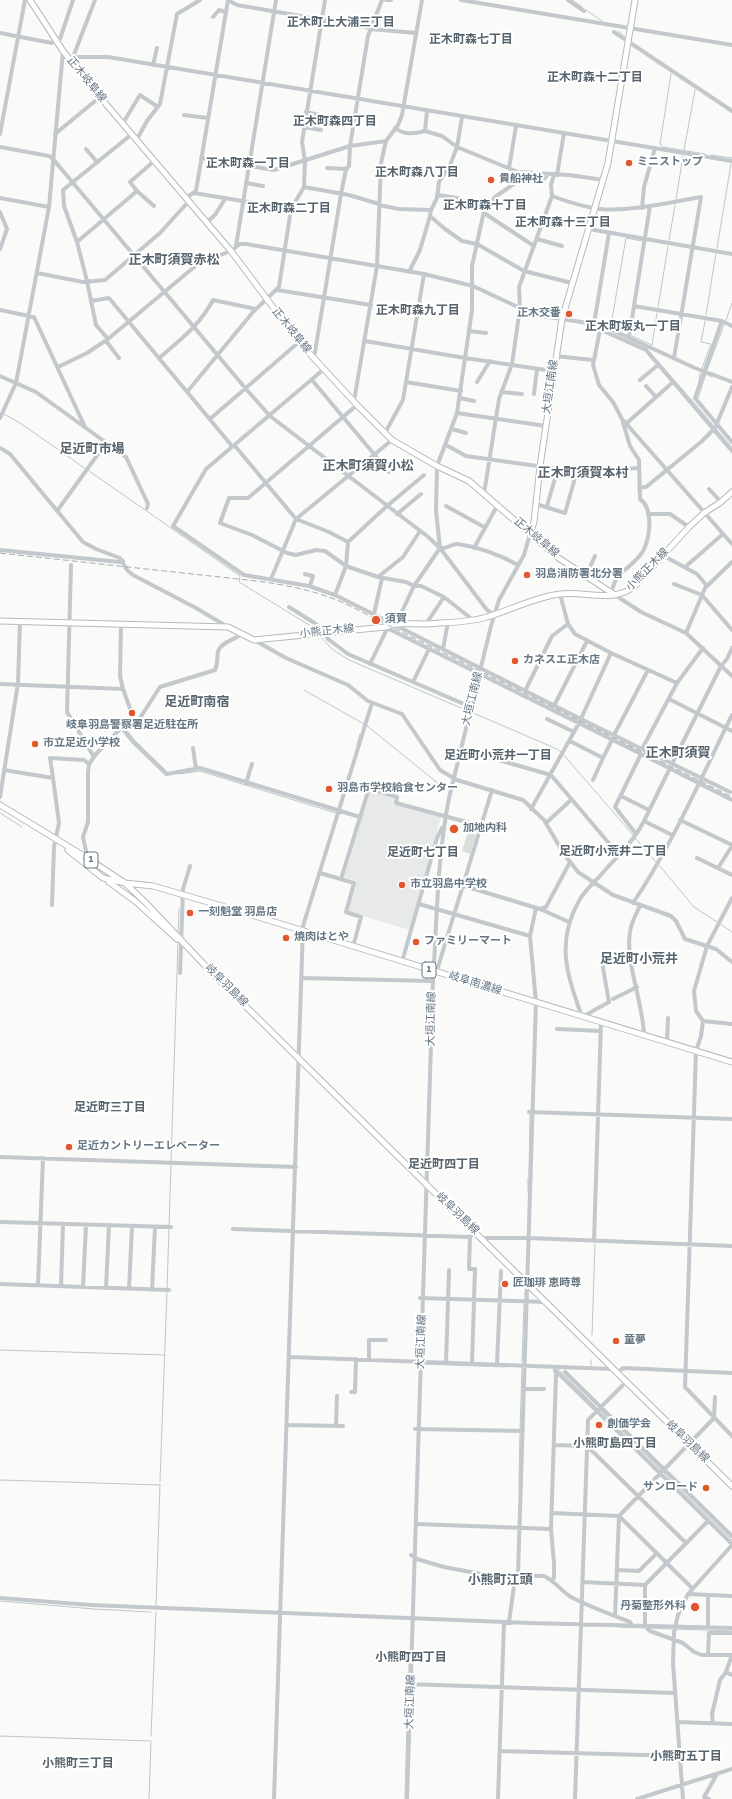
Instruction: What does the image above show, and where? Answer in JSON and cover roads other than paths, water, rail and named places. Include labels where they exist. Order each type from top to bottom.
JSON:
[{"type":"main road","name":"正木岐阜線","points":[[30,0],[63,51],[71,59],[100,97],[231,251],[299,342],[355,403],[392,440],[437,466],[469,481],[557,557],[613,594]]},
{"type":"main road","name":"大垣江南線","points":[[530,534],[536,504],[553,370],[562,319],[604,180],[612,141],[635,0]]},
{"type":"main road","name":"小熊正木線","points":[[254,640],[386,628],[396,624],[426,624],[473,620],[495,615],[542,598],[560,594],[625,593],[634,587],[689,527],[704,513],[721,502],[732,492]]},
{"type":"main road","points":[[0,621],[228,627],[254,640]]},
{"type":"main road","name":"岐阜南濃線","points":[[0,805],[55,840],[84,856],[124,883]]},
{"type":"main road","name":"岐阜南濃線","points":[[55,840],[103,878],[124,883],[153,886],[402,962],[434,970],[582,1017],[732,1062]]},
{"type":"main road","name":"岐阜羽島線","points":[[103,878],[135,901],[173,937],[182,942]]},
{"type":"main road","name":"岐阜羽島線","points":[[124,883],[146,903],[182,942],[732,1486]]},
{"type":"street","points":[[0,134],[25,0]]},
{"type":"street","points":[[0,33],[52,42],[57,41],[60,39],[73,0]]},
{"type":"street","points":[[95,0],[71,59],[108,57],[310,92],[732,161]]},
{"type":"street","points":[[137,139],[146,121],[160,104],[177,14],[200,0]]},
{"type":"street","points":[[37,273],[87,281],[105,280],[160,233],[194,193],[226,12],[226,0],[237,5],[370,28],[416,33]]},
{"type":"street","points":[[236,246],[276,0]]},
{"type":"street","points":[[187,392],[256,309],[277,290],[291,209],[304,187],[305,160],[302,142],[325,0]]},
{"type":"street","points":[[314,358],[341,194],[349,166],[350,146],[357,99],[370,28],[382,0]]},
{"type":"street","points":[[386,0],[391,0]]},
{"type":"street","points":[[422,0],[402,115],[386,141],[381,163],[377,266],[355,403],[344,417],[248,498],[230,498],[220,523],[252,535],[282,551],[296,555],[316,550],[325,551],[346,566],[380,577],[406,582],[414,586],[422,586],[444,597],[473,620]]},
{"type":"street","points":[[461,0],[488,2],[630,29],[732,45]]},
{"type":"street","points":[[568,0],[584,11]]},
{"type":"street","points":[[213,17],[219,10],[226,12]]},
{"type":"street","points":[[614,32],[732,111]]},
{"type":"street","points":[[153,65],[157,48]]},
{"type":"street","points":[[0,418],[16,383],[49,207],[63,51]]},
{"type":"street","points":[[123,124],[140,95],[158,107]]},
{"type":"street","points":[[55,134],[100,97]]},
{"type":"street","points":[[425,131],[428,111]]},
{"type":"street","points":[[306,112],[323,116]]},
{"type":"street","points":[[184,115],[208,118]]},
{"type":"street","points":[[409,272],[420,250],[431,210],[437,195],[439,182],[450,165],[457,147],[462,117]]},
{"type":"street","points":[[509,168],[516,126]]},
{"type":"street","points":[[304,127],[321,130]]},
{"type":"street","points":[[395,128],[401,133],[413,134],[425,131],[442,136],[457,147],[518,172],[540,172],[604,180]]},
{"type":"street","points":[[484,494],[500,392],[512,364],[520,308],[519,287],[552,196],[551,185],[556,175],[564,133]]},
{"type":"street","points":[[119,358],[96,325],[92,301],[77,242],[64,206],[63,190],[132,134]]},
{"type":"street","points":[[201,158],[274,170],[350,146],[386,141]]},
{"type":"street","points":[[0,147],[49,156],[53,159],[270,416],[440,548],[488,610],[495,615]]},
{"type":"street","points":[[642,208],[644,187],[655,148]]},
{"type":"street","points":[[86,149],[97,162]]},
{"type":"street","points":[[154,161],[130,182],[137,191],[154,206]]},
{"type":"street","points":[[327,168],[347,169]]},
{"type":"street","points":[[396,624],[414,586],[440,548],[436,511],[437,466],[452,429],[460,398],[469,331],[472,266],[484,212],[496,197],[518,181],[544,179],[548,174]]},
{"type":"street","points":[[246,183],[263,186]]},
{"type":"street","points":[[304,187],[341,194],[399,209],[431,210]]},
{"type":"street","points":[[77,242],[137,191]]},
{"type":"street","points":[[194,193],[291,209]]},
{"type":"street","points":[[437,195],[458,198],[484,212],[534,246]]},
{"type":"street","points":[[552,196],[579,206],[596,208],[642,208],[701,197],[674,358]]},
{"type":"street","points":[[0,198],[49,207]]},
{"type":"street","points":[[207,222],[215,215],[225,199]]},
{"type":"street","points":[[629,337],[650,206]]},
{"type":"street","points":[[0,212],[7,229],[0,247]]},
{"type":"street","points":[[430,216],[445,230],[462,241],[477,244],[524,271],[572,283]]},
{"type":"street","points":[[589,229],[732,254]]},
{"type":"street","points":[[594,324],[609,233]]},
{"type":"street","points":[[537,238],[562,246]]},
{"type":"street","points":[[58,367],[87,353],[107,340],[199,263],[231,251],[236,246],[246,244],[424,274],[472,286],[535,315],[594,324],[629,337],[703,371],[732,382]]},
{"type":"street","points":[[385,433],[403,400],[424,274]]},
{"type":"street","points":[[277,290],[371,305]]},
{"type":"street","points":[[92,301],[109,298],[296,519],[348,542]]},
{"type":"street","points":[[159,358],[195,327],[213,300],[256,309]]},
{"type":"street","points":[[634,306],[722,321],[732,326]]},
{"type":"street","points":[[0,310],[34,317],[85,427]]},
{"type":"street","points":[[722,321],[703,371],[695,398],[716,425],[732,442]]},
{"type":"street","points":[[601,327],[593,360],[599,385],[613,402],[622,419],[630,446],[639,460],[640,499],[644,502],[648,514],[649,531],[642,552],[617,579],[613,594],[640,612],[686,633],[732,676]]},
{"type":"street","points":[[601,327],[646,350],[732,451]]},
{"type":"street","points":[[469,331],[486,333]]},
{"type":"street","points":[[365,341],[466,358],[553,370]]},
{"type":"street","points":[[210,419],[299,342]]},
{"type":"street","points":[[555,356],[593,360]]},
{"type":"street","points":[[477,382],[490,361]]},
{"type":"street","points":[[640,380],[658,365]]},
{"type":"street","points":[[534,394],[537,368]]},
{"type":"street","points":[[324,369],[206,469],[173,526],[244,575],[310,586],[335,595],[396,624],[480,671],[732,800]]},
{"type":"street","points":[[0,376],[36,392],[126,457],[148,504],[147,508]]},
{"type":"street","points":[[312,380],[389,472]]},
{"type":"street","points":[[406,382],[461,391]]},
{"type":"street","points":[[627,423],[673,382]]},
{"type":"street","points":[[646,386],[656,397]]},
{"type":"street","points":[[639,488],[646,487],[666,469],[701,442],[713,430],[732,388]]},
{"type":"street","points":[[500,392],[522,394]]},
{"type":"street","points":[[460,398],[474,401]]},
{"type":"street","points":[[457,413],[546,426]]},
{"type":"street","points":[[622,419],[732,544]]},
{"type":"street","points":[[452,429],[466,434]]},
{"type":"street","points":[[271,579],[296,519],[392,440]]},
{"type":"street","points":[[57,511],[106,443]]},
{"type":"street","points":[[446,445],[466,456],[577,471],[639,468]]},
{"type":"street","points":[[0,448],[10,454],[86,545],[117,556],[123,561],[127,570],[133,575],[228,627]]},
{"type":"street","points":[[547,506],[558,468]]},
{"type":"street","points":[[536,504],[547,506],[565,513],[577,471]]},
{"type":"street","points":[[335,595],[346,566],[348,542],[387,506],[424,475]]},
{"type":"street","points":[[709,489],[721,502]]},
{"type":"street","points":[[397,514],[421,494]]},
{"type":"street","points":[[446,506],[456,510],[484,527]]},
{"type":"street","points":[[474,548],[484,527],[497,506]]},
{"type":"street","points":[[648,514],[670,514],[689,527]]},
{"type":"street","points":[[374,614],[380,577],[403,557],[420,531]]},
{"type":"street","name":"大垣江南線","points":[[407,1799],[409,1684],[414,1619],[414,1556],[417,1524],[417,1429],[424,1236],[428,1185],[433,981],[438,878],[445,816],[460,748],[480,671],[499,600],[524,555],[530,534]]},
{"type":"street","points":[[685,567],[723,534]]},
{"type":"street","points":[[440,548],[444,549],[456,544],[499,555],[518,565]]},
{"type":"street","points":[[0,550],[120,562],[123,561]]},
{"type":"street","points":[[586,576],[595,556]]},
{"type":"street","points":[[664,556],[697,574],[707,586]]},
{"type":"street","points":[[686,633],[707,586],[732,562]]},
{"type":"street","points":[[71,565],[67,712],[94,757]]},
{"type":"street","points":[[305,574],[313,576],[310,586]]},
{"type":"street","points":[[674,584],[702,595],[732,630]]},
{"type":"street","points":[[560,594],[568,624],[575,634],[611,653],[677,683]]},
{"type":"street","points":[[426,624],[444,597]]},
{"type":"street","points":[[289,607],[314,622],[320,633],[348,654],[471,707]]},
{"type":"street","points":[[0,797],[17,685],[20,621]]},
{"type":"street","points":[[443,649],[448,622]]},
{"type":"street","points":[[525,691],[552,636],[568,624]]},
{"type":"street","points":[[121,625],[120,676],[135,722]]},
{"type":"street","points":[[370,664],[386,628],[429,649],[525,691],[580,721]]},
{"type":"street","points":[[84,856],[86,851],[83,837],[88,822],[89,764],[107,741],[123,728],[140,718],[160,687],[215,670],[219,650],[222,646],[237,638],[241,634]]},
{"type":"street","points":[[254,640],[281,655],[348,685],[372,703],[402,714],[440,770],[453,779],[523,800],[546,823],[570,862],[578,872],[613,895],[671,916],[676,921],[685,939],[716,949],[732,962]]},
{"type":"street","points":[[554,706],[587,641]]},
{"type":"street","points":[[642,749],[677,683],[703,648]]},
{"type":"street","points":[[673,762],[721,666],[727,659],[732,648]]},
{"type":"street","points":[[413,682],[429,649]]},
{"type":"street","points":[[532,809],[570,741],[611,653]]},
{"type":"street","points":[[593,780],[648,670]]},
{"type":"street","points":[[0,684],[123,689]]},
{"type":"street","points":[[669,699],[732,731]]},
{"type":"street","points":[[274,1799],[300,1058],[303,926],[372,703]]},
{"type":"street","points":[[633,903],[649,879],[732,715]]},
{"type":"street","points":[[547,719],[574,732]]},
{"type":"street","points":[[123,728],[133,741],[167,774],[200,768],[360,817]]},
{"type":"street","points":[[613,738],[642,749],[700,778],[731,791]]},
{"type":"street","points":[[570,741],[604,758]]},
{"type":"street","points":[[193,748],[196,769]]},
{"type":"street","points":[[460,748],[550,775],[619,855]]},
{"type":"street","points":[[636,834],[615,807],[641,754]]},
{"type":"street","points":[[52,906],[54,847],[59,823],[50,758],[84,760],[89,764]]},
{"type":"street","points":[[246,782],[252,764]]},
{"type":"street","points":[[602,962],[609,1002],[582,1017],[567,974],[565,944],[569,922],[581,898],[636,834],[670,768]]},
{"type":"street","points":[[4,770],[53,778]]},
{"type":"street","points":[[341,880],[369,788],[397,796],[396,802],[481,826]]},
{"type":"street","points":[[434,970],[438,967],[492,790]]},
{"type":"street","points":[[621,796],[649,810]]},
{"type":"street","points":[[546,823],[572,799]]},
{"type":"street","points":[[644,820],[672,835]]},
{"type":"street","points":[[680,820],[732,846],[718,868]]},
{"type":"street","points":[[402,962],[437,838],[444,824]]},
{"type":"street","points":[[697,858],[732,875]]},
{"type":"street","points":[[538,908],[546,907],[570,862]]},
{"type":"street","points":[[180,973],[183,888],[190,866]]},
{"type":"street","points":[[320,873],[354,883],[346,912],[361,917],[353,947]]},
{"type":"street","points":[[438,878],[538,908],[569,922]]},
{"type":"street","points":[[732,898],[707,946],[694,991],[696,1011],[703,1021],[701,1036],[696,1051],[685,1387],[732,1436]]},
{"type":"street","points":[[419,904],[530,936]]},
{"type":"street","points":[[640,906],[630,930],[629,953],[643,1017],[644,1035]]},
{"type":"street","points":[[498,1799],[502,1688],[507,1622],[515,1579],[518,1574],[527,1301],[527,1238],[536,1002],[530,936],[538,908]]},
{"type":"street","points":[[302,978],[433,981]]},
{"type":"street","points":[[613,999],[637,987]]},
{"type":"street","points":[[667,1042],[668,1018]]},
{"type":"street","points":[[703,1021],[732,1024]]},
{"type":"street","points":[[594,1241],[601,1022]]},
{"type":"street","points":[[557,1030],[600,1031]]},
{"type":"street","points":[[531,1112],[732,1119]]},
{"type":"street","points":[[0,1157],[296,1167]]},
{"type":"street","points":[[38,1285],[43,1158]]},
{"type":"street","points":[[0,1222],[171,1227]]},
{"type":"street","points":[[61,1286],[63,1224]]},
{"type":"street","points":[[83,1287],[86,1224]]},
{"type":"street","points":[[106,1288],[109,1225]]},
{"type":"street","points":[[129,1289],[132,1226]]},
{"type":"street","points":[[152,1290],[155,1227]]},
{"type":"street","points":[[233,1229],[470,1237],[476,1232]]},
{"type":"street","points":[[470,1237],[469,1269],[475,1269],[472,1364]]},
{"type":"street","points":[[482,1238],[527,1238],[732,1246]]},
{"type":"street","points":[[446,1363],[449,1270]]},
{"type":"street","points":[[497,1364],[501,1271]]},
{"type":"street","points":[[0,1284],[169,1290]]},
{"type":"street","points":[[422,1298],[546,1302]]},
{"type":"street","points":[[369,1360],[370,1340],[386,1340]]},
{"type":"street","points":[[290,1357],[613,1369]]},
{"type":"street","points":[[351,1392],[355,1392],[356,1359]]},
{"type":"street","points":[[554,1368],[732,1545],[692,1588],[682,1604],[675,1626],[672,1662],[683,1799]]},
{"type":"street","points":[[552,1580],[554,1577],[554,1563],[551,1529],[556,1374],[554,1368]]},
{"type":"street","points":[[618,1373],[623,1368],[732,1373]]},
{"type":"street","points":[[565,1372],[732,1536]]},
{"type":"street","points":[[575,1799],[588,1420],[626,1382]]},
{"type":"street","points":[[524,1388],[544,1389]]},
{"type":"street","points":[[336,1426],[337,1396]]},
{"type":"street","points":[[615,1616],[619,1516],[714,1418],[715,1397]]},
{"type":"street","points":[[287,1424],[343,1426]]},
{"type":"street","points":[[417,1429],[523,1431]]},
{"type":"street","points":[[554,1445],[587,1446],[686,1543]]},
{"type":"street","points":[[552,1513],[619,1516],[692,1588]]},
{"type":"street","points":[[644,1626],[645,1585],[708,1520]]},
{"type":"street","points":[[417,1524],[551,1529]]},
{"type":"street","points":[[617,1570],[639,1571],[657,1553]]},
{"type":"street","points":[[414,1556],[422,1561],[464,1571],[495,1576],[518,1574],[544,1576],[552,1580],[562,1591],[630,1622],[632,1625]]},
{"type":"street","points":[[583,1582],[645,1585]]},
{"type":"street","points":[[688,1594],[732,1596]]},
{"type":"street","points":[[708,1595],[708,1655]]},
{"type":"street","points":[[0,1598],[91,1605],[414,1619],[675,1626],[732,1633]]},
{"type":"street","points":[[644,1626],[650,1631],[673,1638],[683,1643],[694,1652],[702,1655],[732,1655],[726,1672],[720,1680],[712,1714],[712,1723]]},
{"type":"street","points":[[709,1629],[732,1628]]},
{"type":"street","points":[[726,1672],[732,1675]]},
{"type":"street","points":[[409,1684],[675,1693]]},
{"type":"street","points":[[677,1722],[732,1724]]},
{"type":"street","points":[[500,1751],[680,1756]]},
{"type":"street","points":[[637,1799],[732,1769]]},
{"type":"street","points":[[709,1799],[704,1797],[718,1774]]},
{"type":"waterway","points":[[572,0],[582,7]]},
{"type":"waterway","points":[[586,10],[602,21]]},
{"type":"waterway","points":[[618,31],[623,35]]},
{"type":"waterway","points":[[671,74],[660,144],[663,147],[705,154]]},
{"type":"waterway","points":[[684,150],[695,90]]},
{"type":"waterway","points":[[711,155],[732,158]]},
{"type":"waterway","points":[[676,199],[683,156]]},
{"type":"waterway","points":[[717,248],[731,164]]},
{"type":"waterway","points":[[669,240],[675,205]]},
{"type":"waterway","points":[[611,325],[626,238],[642,241]]},
{"type":"waterway","points":[[658,307],[668,246]]},
{"type":"waterway","points":[[706,315],[716,253]]},
{"type":"waterway","points":[[726,320],[732,303]]},
{"type":"waterway","points":[[632,336],[652,345],[657,313]]},
{"type":"waterway","points":[[702,368],[711,344],[701,342],[705,321]]},
{"type":"waterway","points":[[707,370],[724,325]]},
{"type":"waterway","points":[[646,348],[697,406]]},
{"type":"waterway","points":[[699,382],[700,373]]},
{"type":"waterway","points":[[698,398],[706,374],[712,377]]},
{"type":"waterway","points":[[697,406],[713,425]]},
{"type":"waterway","points":[[4,414],[20,423],[86,469]]},
{"type":"waterway","points":[[717,430],[732,447]]},
{"type":"waterway","points":[[89,471],[240,576],[239,582],[314,628],[318,632]]},
{"type":"waterway","points":[[320,636],[332,649],[349,660],[468,711]]},
{"type":"waterway","points":[[304,690],[364,724]]},
{"type":"waterway","points":[[471,712],[561,752]]},
{"type":"waterway","points":[[74,719],[113,720],[119,727]]},
{"type":"waterway","points":[[366,725],[445,789]]},
{"type":"waterway","points":[[122,731],[132,743],[166,776]]},
{"type":"waterway","points":[[357,745],[360,734]]},
{"type":"waterway","points":[[563,754],[633,835]]},
{"type":"waterway","points":[[179,774],[200,771],[336,813]]},
{"type":"waterway","points":[[0,813],[22,827]]},
{"type":"waterway","points":[[635,838],[656,862]]},
{"type":"waterway","points":[[659,865],[694,907],[717,922]]},
{"type":"waterway","points":[[178,934],[179,909]]},
{"type":"waterway","points":[[720,924],[732,932]]},
{"type":"waterway","points":[[171,1162],[178,941]]},
{"type":"waterway","points":[[529,1175],[530,1113]]},
{"type":"waterway","points":[[169,1226],[171,1165]]},
{"type":"waterway","points":[[528,1178],[528,1191]]},
{"type":"waterway","points":[[167,1288],[169,1229]]},
{"type":"waterway","points":[[592,1335],[595,1244]]},
{"type":"waterway","points":[[160,1481],[167,1291]]},
{"type":"waterway","points":[[525,1291],[525,1298]]},
{"type":"waterway","points":[[522,1362],[524,1304]]},
{"type":"waterway","points":[[0,1350],[165,1355]]},
{"type":"waterway","points":[[591,1360],[591,1365]]},
{"type":"waterway","points":[[422,1364],[505,1367]]},
{"type":"waterway","points":[[520,1430],[522,1367]]},
{"type":"waterway","points":[[558,1369],[597,1408]]},
{"type":"waterway","points":[[600,1410],[662,1471]]},
{"type":"waterway","points":[[519,1485],[520,1433]]},
{"type":"waterway","points":[[664,1473],[732,1540]]},
{"type":"waterway","points":[[0,1480],[160,1485]]},
{"type":"waterway","points":[[156,1606],[160,1485]]},
{"type":"waterway","points":[[0,1601],[151,1612]]},
{"type":"waterway","points":[[151,1736],[156,1612]]},
{"type":"waterway","points":[[506,1625],[512,1624]]},
{"type":"waterway","points":[[619,1627],[644,1628]]},
{"type":"waterway","points":[[649,1628],[672,1629]]},
{"type":"waterway","points":[[675,1629],[732,1631]]},
{"type":"waterway","points":[[409,1658],[409,1682]]},
{"type":"waterway","points":[[405,1799],[408,1686]]},
{"type":"waterway","points":[[0,1736],[151,1741]]},
{"type":"waterway","points":[[149,1799],[151,1742]]},
{"type":"railway","points":[[0,553],[284,585],[320,594],[344,603],[732,797]]},
{"type":"place","name":"ミニストップ","points":[[629,163]]},
{"type":"place","name":"貴船神社","points":[[491,180]]},
{"type":"place","name":"正木交番","points":[[569,314]]},
{"type":"place","name":"羽島消防署北分署","points":[[527,575]]},
{"type":"place","name":"須賀","points":[[376,620]]},
{"type":"place","name":"カネスエ正木店","points":[[515,661]]},
{"type":"place","name":"岐阜羽島警察署足近駐在所","points":[[132,713]]},
{"type":"place","name":"市立足近小学校","points":[[35,744]]},
{"type":"place","name":"羽島市学校給食センター","points":[[329,789]]},
{"type":"place","name":"加地内科","points":[[454,829]]},
{"type":"place","name":"市立羽島中学校","points":[[402,885]]},
{"type":"place","name":"一刻魁堂 羽島店","points":[[190,913]]},
{"type":"place","name":"焼肉はとや","points":[[286,938]]},
{"type":"place","name":"ファミリーマート","points":[[416,942]]},
{"type":"place","name":"足近カントリーエレベーター","points":[[69,1147]]},
{"type":"place","name":"匠珈琲 恵時尊","points":[[505,1284]]},
{"type":"place","name":"童夢","points":[[616,1341]]},
{"type":"place","name":"創価学会","points":[[599,1425]]},
{"type":"place","name":"サンロード","points":[[706,1488]]},
{"type":"place","name":"丹菊整形外科","points":[[695,1607]]},
{"type":"district","name":"正木町上大浦三丁目","points":[[341,23]]},
{"type":"district","name":"正木町森七丁目","points":[[471,40]]},
{"type":"district","name":"正木町森十二丁目","points":[[595,78]]},
{"type":"district","name":"正木町森四丁目","points":[[335,122]]},
{"type":"district","name":"正木町森一丁目","points":[[248,164]]},
{"type":"district","name":"正木町森八丁目","points":[[417,173]]},
{"type":"district","name":"正木町森十丁目","points":[[485,206]]},
{"type":"district","name":"正木町森二丁目","points":[[289,209]]},
{"type":"district","name":"正木町森十三丁目","points":[[563,223]]},
{"type":"district","name":"正木町須賀赤松","points":[[174,261]]},
{"type":"district","name":"正木町森九丁目","points":[[418,311]]},
{"type":"district","name":"正木町坂丸一丁目","points":[[633,327]]},
{"type":"district","name":"足近町市場","points":[[92,450]]},
{"type":"district","name":"正木町須賀小松","points":[[368,467]]},
{"type":"district","name":"正木町須賀本村","points":[[583,474]]},
{"type":"district","name":"足近町南宿","points":[[197,703]]},
{"type":"district","name":"正木町須賀","points":[[678,754]]},
{"type":"district","name":"足近町小荒井一丁目","points":[[498,756]]},
{"type":"district","name":"足近町小荒井二丁目","points":[[613,852]]},
{"type":"district","name":"足近町七丁目","points":[[423,853]]},
{"type":"district","name":"足近町小荒井","points":[[639,960]]},
{"type":"district","name":"足近町三丁目","points":[[110,1108]]},
{"type":"district","name":"足近町四丁目","points":[[444,1165]]},
{"type":"district","name":"小熊町島四丁目","points":[[615,1444]]},
{"type":"district","name":"小熊町江頭","points":[[500,1581]]},
{"type":"district","name":"小熊町四丁目","points":[[411,1658]]},
{"type":"district","name":"小熊町五丁目","points":[[686,1757]]},
{"type":"district","name":"小熊町三丁目","points":[[78,1764]]}]
